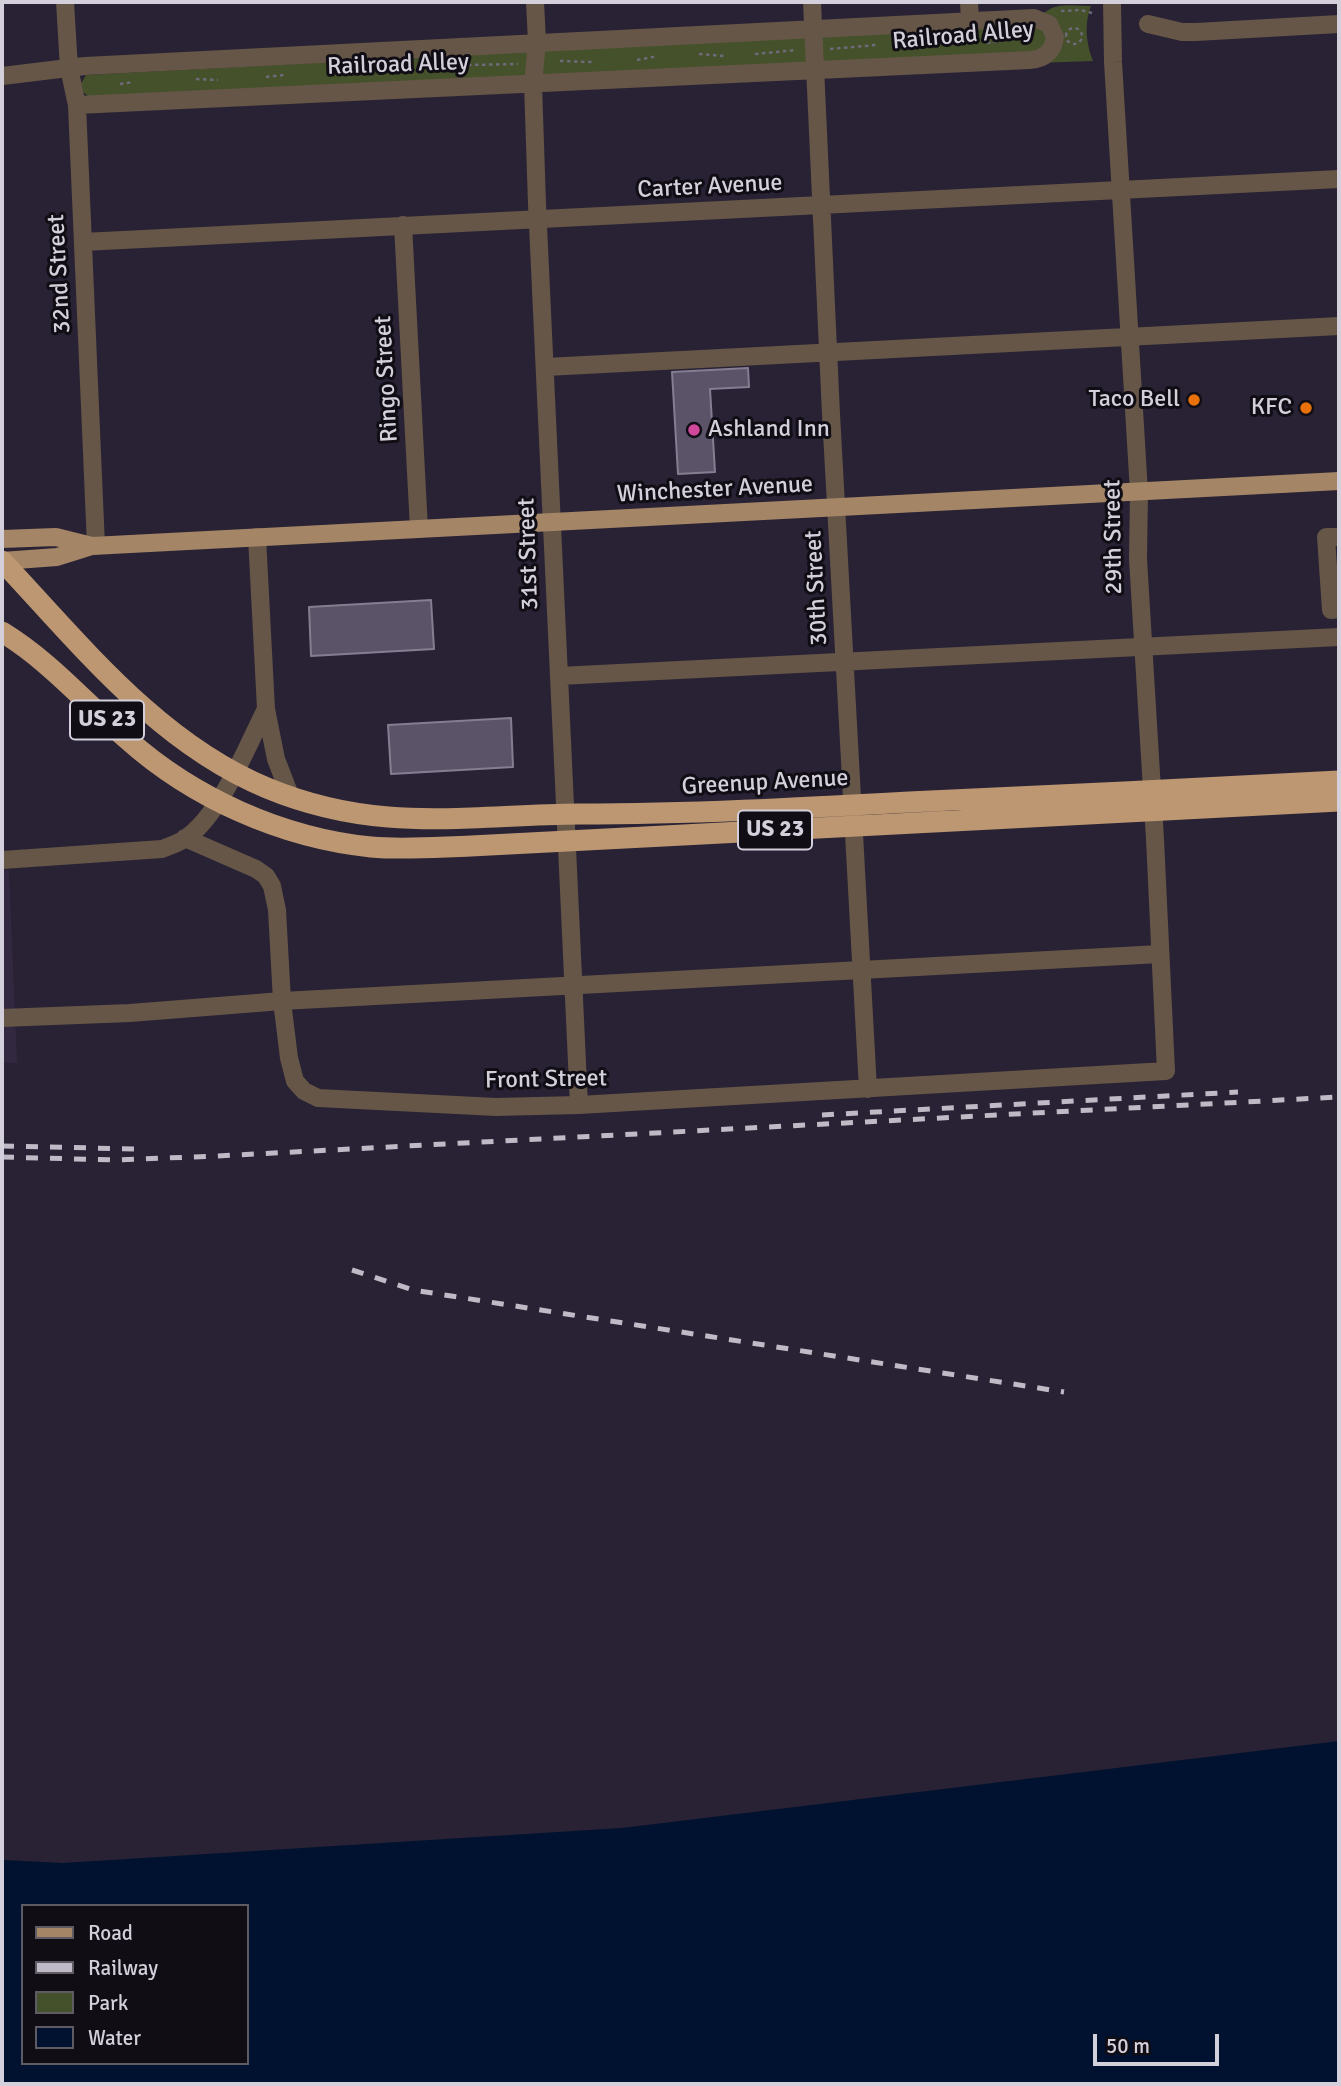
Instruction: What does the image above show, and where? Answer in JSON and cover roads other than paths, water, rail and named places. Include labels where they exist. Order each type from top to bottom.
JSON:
[{"type":"highway","name":"US 23","points":[[2,561],[135,700],[181,739],[233,772]]},
{"type":"highway","name":"US 23","points":[[2,632],[60,674],[150,759],[218,802]]},
{"type":"highway","name":"Greenup Avenue","points":[[233,772],[291,797],[334,810],[396,820],[431,821],[566,814],[854,816]]},
{"type":"highway","name":"Greenup Avenue","points":[[1152,801],[1339,781]]},
{"type":"highway","name":"Greenup Avenue","points":[[218,802],[299,832],[338,843],[412,848],[567,840],[854,816],[1152,801],[1339,801]]},
{"type":"main road","name":"Winchester Avenue","points":[[2,561],[57,557],[94,546],[1339,481]]},
{"type":"main road","name":"Winchester Avenue","points":[[2,539],[57,537],[94,546]]},
{"type":"street","name":"32nd Street","points":[[65,2],[69,68],[77,105],[94,546]]},
{"type":"street","name":"31st Street","points":[[535,2],[537,42],[533,84],[537,220],[579,1105]]},
{"type":"street","name":"30th Street","points":[[812,2],[868,1088]]},
{"type":"street","points":[[969,2],[970,21]]},
{"type":"street","name":"29th Street","points":[[1112,2],[1139,492],[1136,521],[1166,1070]]},
{"type":"street","name":"Railroad Alley","points":[[2,76],[69,68],[1034,18],[1042,20],[1053,30],[1054,43],[1045,56],[1038,59],[77,105]]},
{"type":"street","points":[[1148,24],[1182,32],[1196,32],[1339,24]]},
{"type":"street","name":"Carter Avenue","points":[[83,242],[1339,179]]},
{"type":"street","name":"Ringo Street","points":[[403,225],[419,530]]},
{"type":"street","points":[[546,366],[1339,326]]},
{"type":"street","points":[[257,537],[266,709],[276,759],[291,797]]},
{"type":"street","points":[[1339,537],[1326,537],[1331,610],[1339,609]]},
{"type":"street","points":[[559,677],[1339,637]]},
{"type":"street","points":[[2,860],[162,849],[186,838],[201,825],[218,802],[266,709]]},
{"type":"street","points":[[186,838],[256,869],[266,876],[272,886],[277,910],[282,1001]]},
{"type":"street","points":[[2,1018],[1160,954]]},
{"type":"street","name":"Front Street","points":[[282,1001],[289,1058],[295,1081],[304,1091],[318,1098],[496,1107],[579,1105],[1166,1070]]},
{"type":"water","points":[[1339,1741],[1339,2084],[2,2084],[2,1860],[63,1863],[622,1828]]},
{"type":"railway","points":[[822,1115],[1238,1092]]},
{"type":"railway","points":[[2,1157],[116,1160],[217,1156],[1339,1097]]},
{"type":"railway","points":[[2,1146],[137,1149]]},
{"type":"railway","points":[[352,1270],[413,1290],[1064,1392]]},
{"type":"place","name":"Taco Bell","points":[[1194,400]]},
{"type":"place","name":"KFC","points":[[1306,408]]},
{"type":"place","name":"Ashland Inn","points":[[694,430]]}]
